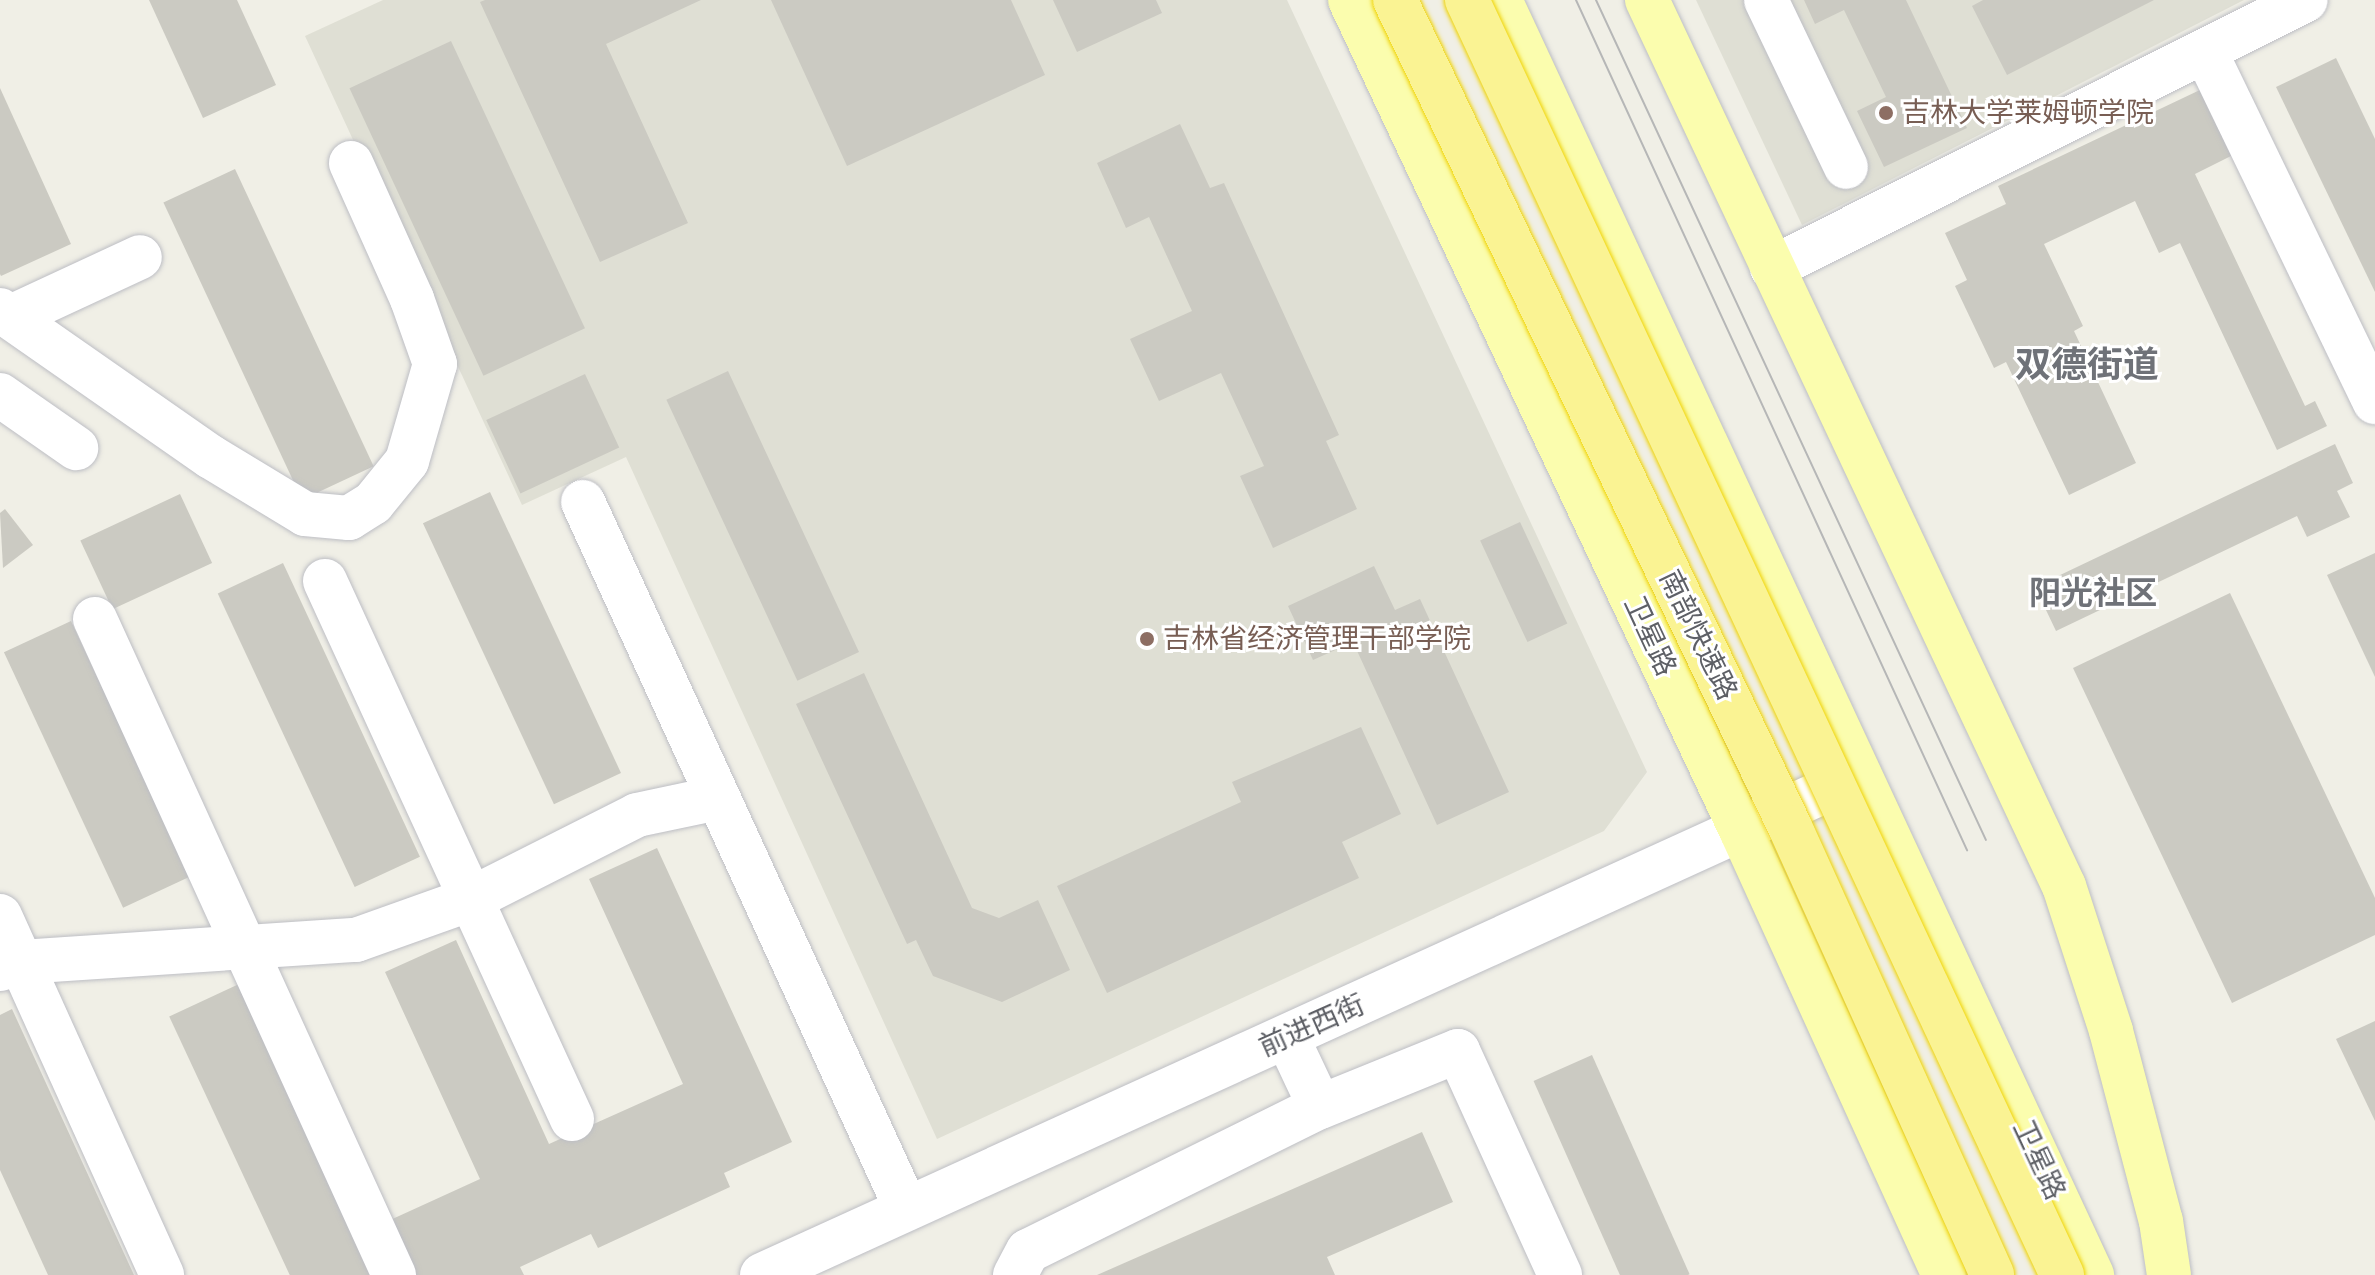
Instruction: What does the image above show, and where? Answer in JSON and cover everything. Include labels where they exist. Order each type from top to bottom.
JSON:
[{"type":"highway","name":"南部快速路","points":[[1395,0],[1790,827],[1992,1275]]},
{"type":"highway","name":"南部快速路","points":[[1467,0],[2062,1275]]},
{"type":"main road","name":"卫星路","points":[[1350,0],[1741,830],[1944,1275]]},
{"type":"main road","name":"卫星路","points":[[1500,0],[2092,1275]]},
{"type":"main road","points":[[1647,0],[2064,886],[2111,1031],[2161,1221],[2169,1275]]},
{"type":"street","points":[[1766,0],[1846,167]]},
{"type":"street","points":[[1772,268],[2306,0]]},
{"type":"street","points":[[2205,51],[2375,402]]},
{"type":"street","points":[[5,314],[211,457],[305,514],[349,518],[373,503],[407,461],[435,364],[412,299],[351,163]]},
{"type":"street","points":[[5,314],[140,257]]},
{"type":"street","points":[[0,395],[76,448]]},
{"type":"street","points":[[583,502],[906,1208]]},
{"type":"street","points":[[325,581],[572,1119]]},
{"type":"street","points":[[95,619],[394,1275]]},
{"type":"street","name":"前进西街","points":[[762,1275],[1860,775]]},
{"type":"street","points":[[10,965],[356,940],[471,899],[637,815],[718,798]]},
{"type":"street","points":[[0,916],[10,965],[162,1275]]},
{"type":"street","points":[[1287,1037],[1320,1107]]},
{"type":"street","points":[[1015,1275],[1028,1251],[1320,1107],[1458,1051],[1560,1275]]},
{"type":"shaded area","name":"吉林省经济管理干部学院","points":[[383,0],[1287,0],[1647,772],[1604,831],[937,1139],[626,457],[522,505],[305,36]]},
{"type":"shaded area","name":"吉林大学莱姆顿学院","points":[[1696,0],[2244,0],[1802,225]]},
{"type":"building","points":[[149,0],[237,0],[276,85],[203,118]]},
{"type":"building","points":[[701,0],[606,44],[688,223],[600,262],[480,2]]},
{"type":"building","points":[[771,0],[1011,0],[1045,75],[847,166]]},
{"type":"building","points":[[1053,0],[1156,0],[1162,13],[1077,52]]},
{"type":"building","points":[[1804,0],[1906,0],[1967,128],[1884,167],[1857,111],[1886,97],[1844,10],[1815,24]]},
{"type":"building","points":[[1983,0],[2154,0],[2007,75],[1972,6]]},
{"type":"building","points":[[451,41],[585,328],[483,376],[349,88]]},
{"type":"building","points":[[2336,58],[2375,139],[2375,292],[2276,87]]},
{"type":"building","points":[[0,88],[71,244],[1,276],[0,274]]},
{"type":"building","points":[[2202,89],[2233,155],[2195,174],[2305,406],[2315,401],[2327,426],[2277,450],[2180,243],[2159,253],[2135,201],[2044,244],[2083,326],[2074,331],[2136,463],[2069,495],[2006,362],[1994,368],[1955,286],[1967,280],[1945,233],[2006,204],[1998,186]]},
{"type":"building","points":[[1180,124],[1210,188],[1224,183],[1339,435],[1326,441],[1357,509],[1273,548],[1240,476],[1264,466],[1221,373],[1159,401],[1130,339],[1192,311],[1149,217],[1126,228],[1097,163]]},
{"type":"building","points":[[235,169],[374,466],[302,500],[163,202]]},
{"type":"building","points":[[728,371],[859,652],[797,681],[666,400]]},
{"type":"building","points":[[585,374],[619,447],[520,493],[486,420]]},
{"type":"building","points":[[2335,444],[2353,483],[2337,491],[2350,517],[2307,537],[2297,516],[2056,631],[2035,587]]},
{"type":"building","points":[[490,492],[621,773],[554,804],[423,523]]},
{"type":"building","points":[[180,494],[212,563],[112,609],[80,540]]},
{"type":"building","points":[[5,509],[33,545],[3,568],[0,513]]},
{"type":"building","points":[[1520,522],[1567,624],[1527,642],[1480,541]]},
{"type":"building","points":[[2375,553],[2375,677],[2327,575]]},
{"type":"building","points":[[283,563],[420,857],[355,887],[218,593]]},
{"type":"building","points":[[1374,566],[1395,610],[1420,599],[1509,792],[1437,825],[1353,642],[1313,660],[1288,606]]},
{"type":"building","points":[[2230,593],[2375,898],[2375,935],[2232,1003],[2073,668]]},
{"type":"building","points":[[71,621],[190,877],[123,908],[4,652]]},
{"type":"building","points":[[864,673],[972,908],[999,918],[1038,900],[1070,970],[1002,1002],[933,976],[916,940],[907,944],[796,704]]},
{"type":"building","points":[[1361,727],[1401,814],[1342,842],[1359,878],[1107,993],[1057,886],[1241,802],[1232,782]]},
{"type":"building","points":[[657,848],[792,1142],[724,1173],[730,1187],[598,1248],[591,1234],[520,1267],[524,1275],[413,1275],[388,1221],[480,1179],[385,972],[456,940],[549,1144],[683,1084],[589,879]]},
{"type":"building","points":[[239,984],[374,1274],[290,1275],[169,1017]]},
{"type":"building","points":[[12,1009],[134,1275],[48,1275],[0,1170],[0,1015]]},
{"type":"building","points":[[2375,1021],[2375,1121],[2336,1039]]},
{"type":"building","points":[[1592,1055],[1690,1274],[1620,1275],[1534,1081]]},
{"type":"building","points":[[1422,1132],[1453,1202],[1327,1257],[1335,1275],[1097,1275]]},
{"type":"tram line","points":[[1576,0],[1967,850]]},
{"type":"tram line","points":[[1596,0],[1986,840]]},
{"type":"place","name":"吉林大学莱姆顿学院","points":[[1886,113]]},
{"type":"place","name":"吉林省经济管理干部学院","points":[[1147,639]]},
{"type":"district","name":"双德街道","points":[[2087,366]]},
{"type":"district","name":"阳光社区","points":[[2093,594]]}]
